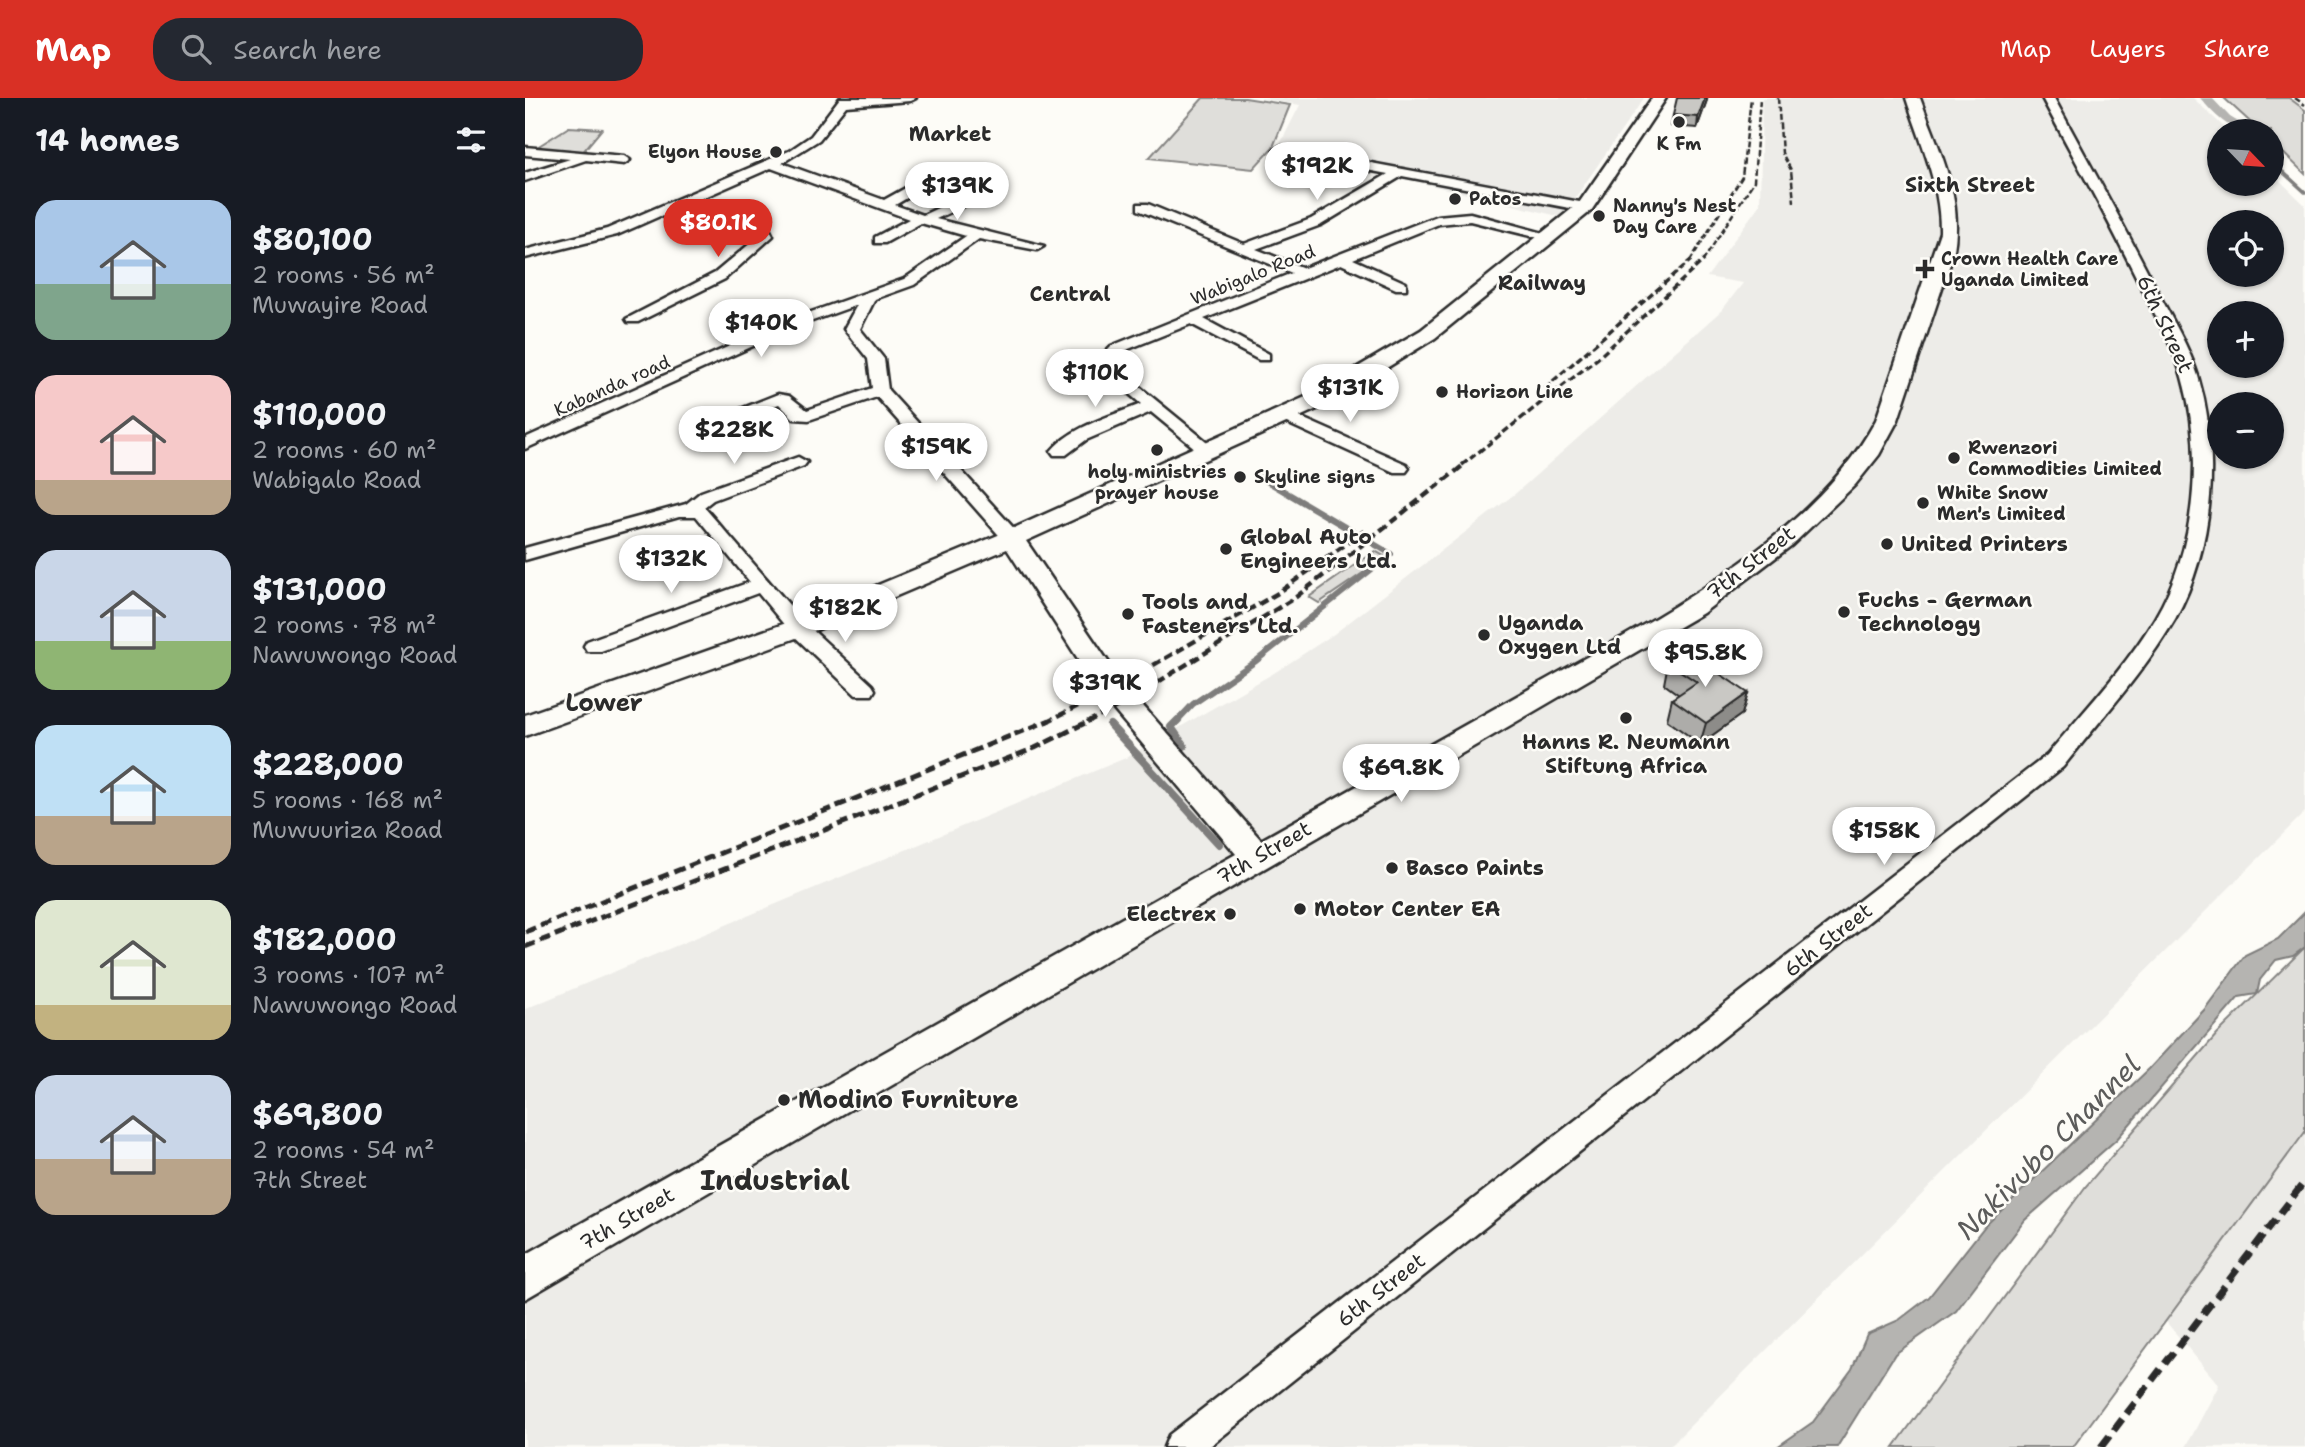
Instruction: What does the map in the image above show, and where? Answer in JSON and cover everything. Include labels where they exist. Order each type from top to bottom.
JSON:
[{"type":"street","points":[[525,254],[612,232],[718,184],[772,164],[806,146],[844,100],[911,98]]},
{"type":"street","points":[[525,726],[798,628],[1012,538],[1284,415],[1375,368],[1428,334],[1585,207],[1659,98]]},
{"type":"street","name":"7th Street","points":[[525,1278],[1694,607],[1783,540],[1847,480],[1871,450],[1887,420],[1944,255],[1949,232],[1949,211],[1913,98]]},
{"type":"street","name":"6th Street","points":[[1181,1447],[2055,761],[2136,660],[2166,617],[2185,575],[2197,518],[2202,461],[2199,416],[2190,376],[2123,234],[2048,98]]},
{"type":"street","points":[[1280,150],[1585,207]]},
{"type":"street","points":[[525,151],[594,155],[624,160]]},
{"type":"street","points":[[525,177],[594,155]]},
{"type":"street","points":[[772,164],[922,219],[977,235],[1037,246]]},
{"type":"street","points":[[1245,248],[1315,222],[1347,206],[1397,174]]},
{"type":"street","points":[[885,205],[915,188]]},
{"type":"street","points":[[880,240],[976,195]]},
{"type":"street","points":[[1143,207],[1306,274]]},
{"type":"street","points":[[633,319],[713,283],[733,270],[766,236],[765,233],[660,212]]},
{"type":"street","name":"Wabigalo Road","points":[[1208,450],[1106,367],[1107,358],[1117,349],[1453,216],[1470,217],[1551,237]]},
{"type":"street","name":"Kabanda road","points":[[525,444],[833,307],[868,299],[909,282],[977,235]]},
{"type":"street","points":[[1342,259],[1401,286]]},
{"type":"street","points":[[868,299],[852,329],[876,359],[880,391],[1012,538],[1112,689],[1257,857]]},
{"type":"street","points":[[1193,319],[1263,357]]},
{"type":"street","points":[[721,421],[778,399],[783,399],[800,415],[809,415],[880,391]]},
{"type":"street","points":[[1060,451],[1080,436],[1153,405]]},
{"type":"street","points":[[1284,415],[1400,468]]},
{"type":"street","points":[[525,554],[691,509],[707,496],[798,462]]},
{"type":"street","points":[[691,509],[708,516],[798,628],[864,690]]},
{"type":"street","points":[[594,646],[763,584]]},
{"type":"shaded area","points":[[1203,98],[1245,98],[1290,105],[1273,147],[1253,169],[1149,158]]},
{"type":"shaded area","points":[[1261,98],[1644,98],[1562,217],[1278,148],[1300,105]]},
{"type":"shaded area","points":[[1762,98],[2193,98],[2215,119],[2207,119],[2207,196],[2284,196],[2284,185],[2305,205],[2305,812],[1669,1447],[525,1447],[525,1009],[1128,757],[1274,673],[1334,634],[1516,493],[1722,310],[1743,283],[1707,277],[1760,204]]},
{"type":"shaded area","points":[[2224,98],[2289,98],[2305,110],[2305,174],[2284,154],[2284,119],[2247,119]]},
{"type":"shaded area","points":[[569,127],[602,129],[582,153],[534,149]]},
{"type":"shaded area","points":[[1375,551],[1386,557],[1319,603],[1309,597]]},
{"type":"shaded area","points":[[2305,912],[2305,947],[2293,956],[2276,960],[2260,980],[2257,994],[2239,997],[2117,1139],[2025,1220],[1956,1311],[1895,1354],[1837,1447],[1777,1447],[1813,1422],[1852,1369],[1867,1334],[1899,1320],[1929,1297],[1985,1226],[2149,1069],[2204,1010],[2245,955],[2278,939]]},
{"type":"shaded area","points":[[2305,947],[2305,1132],[2073,1447],[1894,1447],[2086,1186],[2217,1034]]},
{"type":"shaded area","points":[[2305,986],[2305,1447],[2186,1447],[2219,1385],[2090,1231]]},
{"type":"building","points":[[1677,98],[1705,98],[1698,117],[1673,115]]},
{"type":"building","points":[[1686,651],[1748,693],[1706,723],[1672,699],[1697,682],[1668,663]]},
{"type":"waterway","name":"Nakivubo Channel","points":[[2206,98],[2226,119]]},
{"type":"waterway","points":[[2284,173],[2305,192]]},
{"type":"waterway","points":[[1176,722],[1193,704],[1256,661],[1391,554],[1258,476]]},
{"type":"waterway","points":[[1176,722],[1171,727],[1184,746]]},
{"type":"waterway","points":[[1110,725],[1219,844]]},
{"type":"railway","points":[[1690,261],[1742,177],[1751,98]]},
{"type":"railway","points":[[1703,261],[1754,181],[1760,98]]},
{"type":"railway","points":[[1778,98],[1782,153],[1791,170],[1794,202]]},
{"type":"railway","points":[[2295,98],[2305,105]]},
{"type":"railway","points":[[1545,388],[1690,261]]},
{"type":"railway","points":[[1462,465],[1598,358],[1703,261]]},
{"type":"railway","points":[[1087,722],[1124,703],[1296,597],[1465,464]]},
{"type":"railway","points":[[1050,720],[1112,689],[1278,593],[1364,531]]},
{"type":"railway","points":[[525,932],[1050,720]]},
{"type":"railway","points":[[1046,722],[1050,720]]},
{"type":"railway","points":[[1087,722],[1091,720]]},
{"type":"railway","points":[[525,947],[1035,748],[1087,722]]},
{"type":"railway","points":[[2101,1447],[2305,1181]]},
{"type":"place","name":"K Fm","points":[[1679,122]]},
{"type":"place","name":"Elyon House","points":[[776,152]]},
{"type":"place","name":"Patos","points":[[1455,199]]},
{"type":"place","name":"Nanny's Nest Day Care","points":[[1599,216]]},
{"type":"place","name":"Crown Health Care Uganda Limited","points":[[1925,269]]},
{"type":"place","name":"Horizon Line","points":[[1442,392]]},
{"type":"place","name":"holy ministries prayer house","points":[[1157,450]]},
{"type":"place","name":"Rwenzori Commodities Limited","points":[[1954,458]]},
{"type":"place","name":"Skyline signs","points":[[1240,477]]},
{"type":"place","name":"White Snow Men's Limited","points":[[1923,503]]},
{"type":"place","name":"United Printers","points":[[1887,544]]},
{"type":"place","name":"Global Auto Engineers Ltd.","points":[[1226,549]]},
{"type":"place","name":"Fuchs - German Technology","points":[[1844,612]]},
{"type":"place","name":"Tools and Fasteners Ltd.","points":[[1128,614]]},
{"type":"place","name":"Uganda Oxygen Ltd","points":[[1484,635]]},
{"type":"place","name":"Hanns R. Neumann Stiftung Africa","points":[[1626,718]]},
{"type":"place","name":"Basco Paints","points":[[1392,868]]},
{"type":"place","name":"Motor Center EA","points":[[1300,909]]},
{"type":"place","name":"Electrex","points":[[1230,914]]},
{"type":"place","name":"Modino Furniture","points":[[784,1100]]},
{"type":"district","name":"Market","points":[[950,134]]},
{"type":"district","name":"Sixth Street","points":[[1970,185]]},
{"type":"district","name":"Railway","points":[[1542,283]]},
{"type":"district","name":"Central","points":[[1070,294]]},
{"type":"district","name":"Lower","points":[[604,703]]},
{"type":"district","name":"Industrial","points":[[775,1180]]}]
